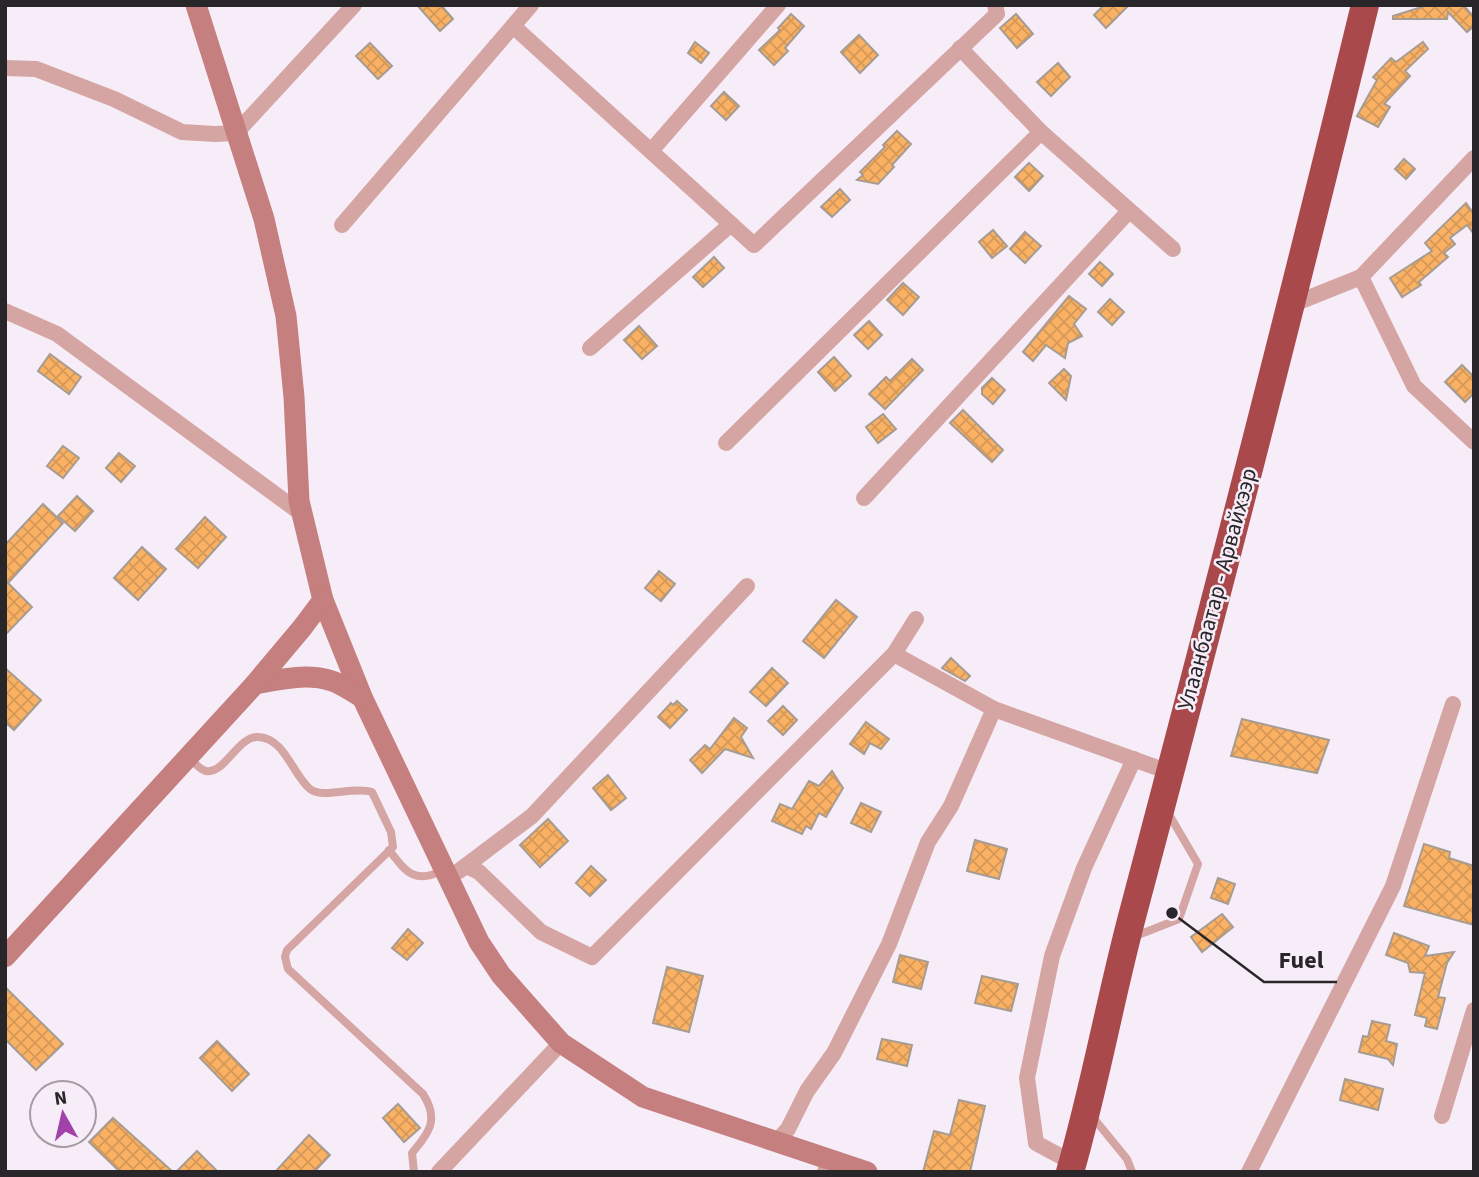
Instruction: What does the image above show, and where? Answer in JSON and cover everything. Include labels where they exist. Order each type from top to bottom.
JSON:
[{"type":"highway","name":"Улаанбаатар - Арвайхээр","points":[[1072,1168],[1088,1112],[1126,940],[1292,305],[1364,5]]},
{"type":"street","points":[[5,68],[36,69],[114,99],[182,132],[236,133],[354,5]]},
{"type":"street","points":[[342,225],[531,5]]},
{"type":"street","points":[[651,151],[778,5]]},
{"type":"street","points":[[513,26],[754,245],[997,14],[995,5]]},
{"type":"street","points":[[203,10],[236,133],[264,219],[286,316],[294,397],[299,501],[323,600],[362,697],[479,942],[501,975],[561,1043],[643,1097],[776,1142],[822,1165],[867,1172]]},
{"type":"street","points":[[961,48],[1041,132],[1173,248]]},
{"type":"street","points":[[726,443],[1041,132]]},
{"type":"street","points":[[1292,305],[1361,277],[1474,158]]},
{"type":"street","points":[[864,498],[1129,211]]},
{"type":"street","points":[[590,348],[731,224]]},
{"type":"street","points":[[1361,277],[1414,386],[1474,442]]},
{"type":"street","points":[[5,312],[57,334],[302,514]]},
{"type":"street","points":[[446,874],[467,866],[532,816],[747,586]]},
{"type":"street","points":[[5,957],[255,684],[323,600]]},
{"type":"street","points":[[467,866],[479,872],[541,932],[592,957],[894,654],[916,619]]},
{"type":"street","points":[[894,654],[993,709],[1169,772]]},
{"type":"street","points":[[255,684],[284,678],[309,677],[334,681],[362,697]]},
{"type":"street","points":[[1249,1172],[1393,886],[1453,704]]},
{"type":"street","points":[[776,1142],[788,1129],[807,1091],[834,1053],[889,944],[928,842],[951,806],[993,709]]},
{"type":"street","points":[[1072,1168],[1036,1143],[1027,1078],[1052,956],[1084,868],[1134,759]]},
{"type":"street","points":[[1442,1116],[1474,1010]]},
{"type":"street","points":[[439,1172],[561,1043]]},
{"type":"lane","points":[[188,757],[209,772],[217,769],[248,739],[258,737],[275,742],[310,789],[320,794],[360,788],[372,792],[391,832],[393,847],[287,950],[285,957],[288,969],[423,1094],[431,1107],[432,1122],[426,1137],[412,1153],[414,1172]]},
{"type":"lane","points":[[1126,940],[1179,919],[1198,864],[1162,803]]},
{"type":"lane","points":[[389,850],[409,873],[422,878],[446,874]]},
{"type":"lane","points":[[1088,1112],[1127,1158],[1132,1172]]},
{"type":"building","points":[[417,5],[441,5],[453,19],[440,31]]},
{"type":"building","points":[[1104,5],[1129,5],[1106,28],[1094,15]]},
{"type":"building","points":[[1428,5],[1463,5],[1474,17],[1474,26],[1467,32],[1448,12],[1447,19],[1393,19],[1393,16]]},
{"type":"building","points":[[791,14],[804,26],[785,48],[788,51],[774,65],[759,50],[780,30],[778,28]]},
{"type":"building","points":[[1016,14],[1033,34],[1017,48],[1000,28]]},
{"type":"building","points":[[859,35],[878,55],[860,73],[841,52]]},
{"type":"building","points":[[695,42],[709,53],[701,63],[688,53]]},
{"type":"building","points":[[1423,42],[1428,49],[1405,71],[1410,76],[1384,104],[1390,107],[1378,127],[1357,116],[1377,80],[1373,77],[1391,58],[1396,62]]},
{"type":"building","points":[[370,43],[392,66],[378,79],[356,56]]},
{"type":"building","points":[[1058,63],[1070,77],[1051,96],[1037,82]]},
{"type":"building","points":[[724,92],[739,106],[726,120],[711,106]]},
{"type":"building","points":[[897,131],[911,144],[892,165],[894,167],[878,184],[857,180],[863,175],[860,172]]},
{"type":"building","points":[[1404,159],[1415,169],[1406,179],[1395,169]]},
{"type":"building","points":[[1029,163],[1043,176],[1029,191],[1015,177]]},
{"type":"building","points":[[840,189],[850,200],[832,217],[821,207]]},
{"type":"building","points":[[1466,203],[1474,214],[1474,234],[1467,225],[1450,238],[1455,244],[1444,253],[1448,257],[1419,282],[1421,285],[1402,297],[1390,278],[1432,251],[1425,243]]},
{"type":"building","points":[[993,230],[1007,246],[992,258],[979,242]]},
{"type":"building","points":[[1025,232],[1041,246],[1025,263],[1010,249]]},
{"type":"building","points":[[714,257],[724,268],[703,287],[693,277]]},
{"type":"building","points":[[1100,262],[1113,274],[1102,286],[1089,274]]},
{"type":"building","points":[[903,283],[919,297],[903,315],[887,300]]},
{"type":"building","points":[[1069,296],[1086,309],[1074,324],[1082,336],[1068,343],[1065,358],[1046,345],[1033,361],[1023,352]]},
{"type":"building","points":[[1110,299],[1124,312],[1112,325],[1098,312]]},
{"type":"building","points":[[869,321],[882,335],[868,349],[854,335]]},
{"type":"building","points":[[639,326],[657,346],[642,359],[624,340]]},
{"type":"building","points":[[50,354],[81,377],[69,394],[38,371]]},
{"type":"building","points":[[834,357],[851,376],[835,391],[818,372]]},
{"type":"building","points":[[912,359],[923,370],[885,409],[869,394],[886,377],[890,381]]},
{"type":"building","points":[[1462,365],[1474,377],[1474,393],[1465,402],[1445,382]]},
{"type":"building","points":[[1064,369],[1071,376],[1066,400],[1049,383]]},
{"type":"building","points":[[992,378],[1005,390],[993,404],[982,394],[982,388]]},
{"type":"building","points":[[963,410],[1003,450],[992,462],[950,423]]},
{"type":"building","points":[[883,414],[896,429],[878,443],[866,427]]},
{"type":"building","points":[[63,446],[79,458],[63,478],[47,466]]},
{"type":"building","points":[[119,453],[135,466],[121,482],[106,468]]},
{"type":"building","points":[[77,496],[93,511],[75,531],[58,516]]},
{"type":"building","points":[[43,504],[63,523],[8,583],[32,607],[5,635],[5,545]]},
{"type":"building","points":[[205,517],[226,537],[198,568],[176,549]]},
{"type":"building","points":[[142,547],[166,569],[138,600],[114,578]]},
{"type":"building","points":[[659,571],[675,584],[661,601],[645,588]]},
{"type":"building","points":[[836,600],[857,617],[824,658],[803,641]]},
{"type":"building","points":[[951,658],[970,676],[965,681],[942,668]]},
{"type":"building","points":[[5,668],[41,700],[14,730],[5,722]]},
{"type":"building","points":[[772,668],[788,683],[766,706],[750,692]]},
{"type":"building","points":[[677,701],[687,710],[670,728],[658,717],[671,703],[673,705]]},
{"type":"building","points":[[783,706],[797,720],[783,735],[768,721]]},
{"type":"building","points":[[734,718],[747,728],[741,737],[753,758],[725,749],[702,773],[690,760],[705,745],[710,749]]},
{"type":"building","points":[[1242,719],[1329,740],[1317,773],[1231,756]]},
{"type":"building","points":[[866,722],[889,739],[881,749],[870,743],[864,754],[850,744]]},
{"type":"building","points":[[832,771],[843,788],[826,817],[819,813],[811,829],[806,826],[802,834],[772,821],[780,804],[792,809],[809,781],[819,786]]},
{"type":"building","points":[[608,775],[626,798],[611,810],[593,788]]},
{"type":"building","points":[[861,803],[881,812],[871,832],[851,823]]},
{"type":"building","points":[[548,819],[568,841],[540,867],[520,845]]},
{"type":"building","points":[[975,840],[1007,849],[999,879],[967,871]]},
{"type":"building","points":[[1424,844],[1450,852],[1449,858],[1474,866],[1474,925],[1404,906]]},
{"type":"building","points":[[591,866],[606,880],[590,896],[576,883]]},
{"type":"building","points":[[1218,878],[1235,884],[1228,904],[1211,898]]},
{"type":"building","points":[[1222,914],[1233,927],[1202,952],[1191,937]]},
{"type":"building","points":[[408,929],[423,943],[407,960],[392,948]]},
{"type":"building","points":[[1394,933],[1429,946],[1425,956],[1454,952],[1447,963],[1438,997],[1445,998],[1437,1029],[1425,1026],[1427,1018],[1415,1015],[1425,973],[1410,972],[1408,963],[1386,955]]},
{"type":"building","points":[[900,955],[928,962],[921,989],[893,982]]},
{"type":"building","points":[[667,967],[703,976],[689,1032],[653,1023]]},
{"type":"building","points":[[982,976],[1018,984],[1011,1011],[975,1003]]},
{"type":"building","points":[[5,987],[63,1044],[36,1070],[5,1039]]},
{"type":"building","points":[[1372,1021],[1390,1025],[1386,1041],[1397,1044],[1393,1065],[1388,1059],[1359,1052],[1363,1036],[1368,1037]]},
{"type":"building","points":[[882,1039],[912,1045],[907,1066],[877,1059]]},
{"type":"building","points":[[217,1041],[249,1074],[232,1091],[200,1058]]},
{"type":"building","points":[[1345,1079],[1383,1089],[1378,1110],[1340,1100]]},
{"type":"building","points":[[959,1100],[985,1106],[970,1172],[923,1172],[934,1131],[950,1135]]},
{"type":"building","points":[[398,1104],[420,1128],[404,1142],[383,1118]]},
{"type":"building","points":[[113,1118],[173,1172],[120,1172],[96,1149],[98,1133]]},
{"type":"building","points":[[309,1135],[330,1155],[314,1172],[275,1172]]},
{"type":"building","points":[[197,1151],[218,1172],[176,1172]]},
{"type":"place","name":"Fuel","points":[[1172,913]]}]
